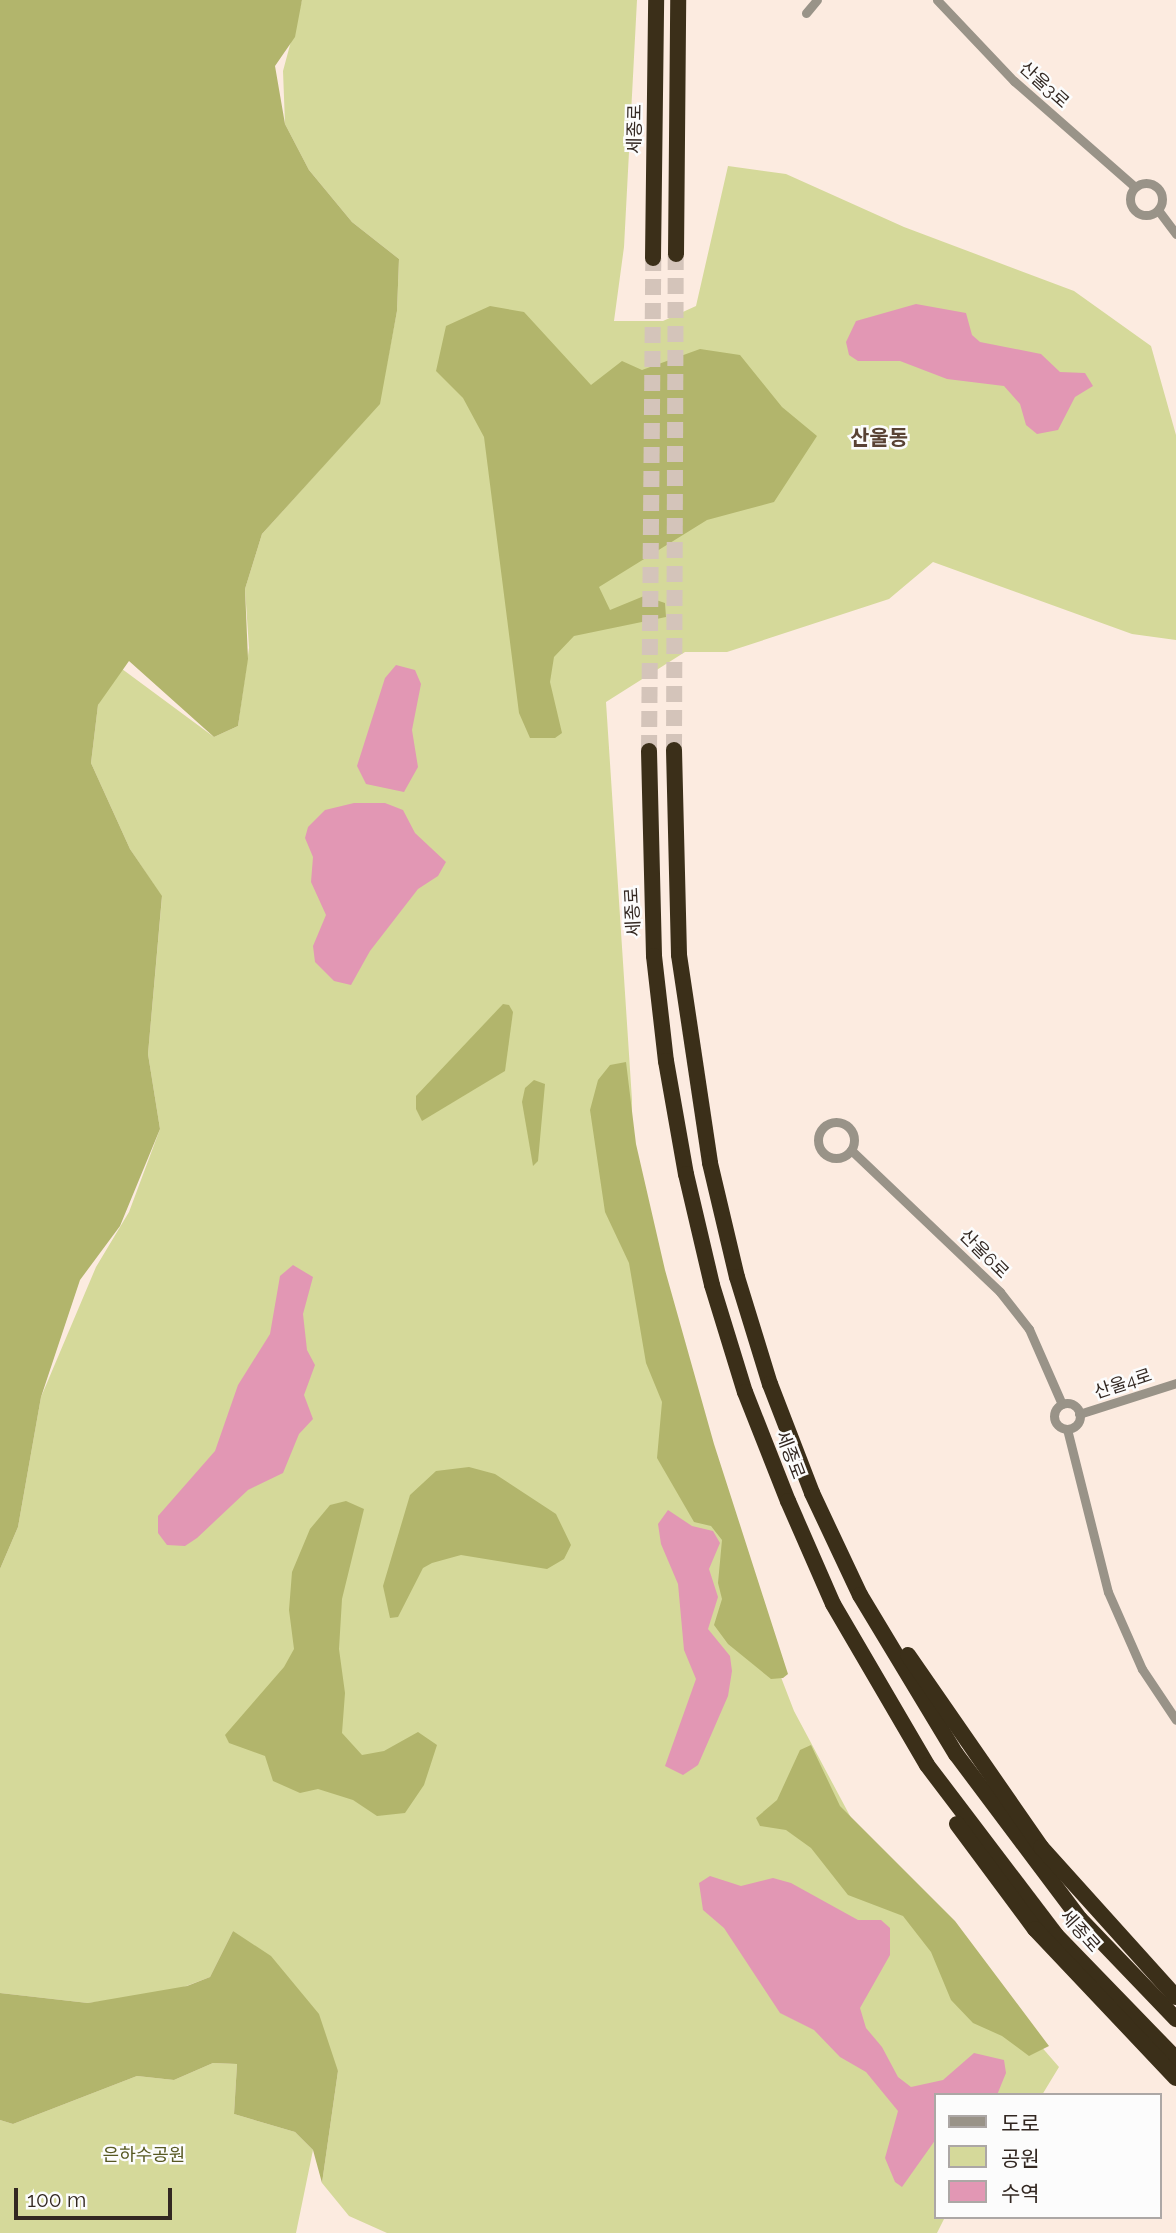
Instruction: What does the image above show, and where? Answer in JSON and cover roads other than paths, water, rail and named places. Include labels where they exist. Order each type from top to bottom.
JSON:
[{"type":"highway","name":"세종로","points":[[653,258],[656,0]]},
{"type":"highway","points":[[676,254],[678,0]]},
{"type":"highway","name":"세종로","points":[[674,750],[679,955],[710,1163],[751,1324],[812,1493],[860,1595],[956,1754],[1080,1919],[1176,2019]]},
{"type":"highway","name":"세종로","points":[[649,751],[654,956],[666,1060],[686,1174],[712,1285],[745,1392],[788,1501],[833,1604],[927,1765],[1056,1935],[1176,2059]]},
{"type":"highway","points":[[812,1493],[893,1632],[1041,1847],[1176,1997]]},
{"type":"highway","points":[[788,1501],[822,1595],[846,1645],[909,1753],[985,1866],[1035,1929],[1176,2078]]},
{"type":"street","points":[[806,13],[817,0]]},
{"type":"street","name":"산울3로","points":[[937,0],[1014,81],[1135,187]]},
{"type":"street","points":[[1147,183],[1156,187],[1162,201],[1158,210],[1143,216],[1133,211],[1129,200],[1135,187],[1147,183]]},
{"type":"street","points":[[1158,210],[1176,234]]},
{"type":"street","points":[[834,1121],[846,1124],[855,1139],[851,1150],[841,1157],[830,1157],[821,1149],[820,1132],[834,1121]]},
{"type":"street","name":"산울6로","points":[[851,1150],[1000,1292],[1029,1329],[1062,1404]]},
{"type":"street","name":"산울4로","points":[[1079,1414],[1176,1383]]},
{"type":"street","points":[[1067,1429],[1075,1426],[1079,1414],[1073,1404],[1062,1404],[1054,1411],[1054,1420],[1067,1429],[1108,1592],[1142,1669],[1176,1720]]},
{"type":"water","points":[[916,304],[966,313],[972,335],[980,342],[1041,354],[1060,372],[1085,373],[1093,386],[1075,397],[1058,430],[1037,434],[1026,425],[1020,404],[1004,386],[947,379],[900,361],[858,361],[849,355],[846,342],[856,321]]},
{"type":"water","points":[[396,665],[415,670],[421,684],[412,730],[418,767],[404,792],[366,784],[357,766],[385,678]]},
{"type":"water","points":[[354,803],[385,803],[403,810],[415,833],[446,862],[438,876],[418,889],[370,951],[351,985],[334,981],[315,962],[313,946],[326,915],[311,882],[313,857],[305,838],[308,827],[325,810]]},
{"type":"water","points":[[293,1265],[313,1277],[303,1314],[307,1350],[315,1365],[304,1395],[313,1419],[299,1434],[283,1473],[248,1490],[185,1546],[167,1545],[158,1533],[158,1516],[215,1451],[238,1385],[270,1334],[280,1276]]},
{"type":"water","points":[[668,1510],[692,1526],[713,1531],[720,1543],[709,1569],[718,1597],[708,1629],[730,1656],[732,1671],[728,1696],[698,1765],[683,1775],[665,1766],[696,1679],[684,1650],[678,1584],[661,1544],[658,1524]]},
{"type":"water","points":[[710,1876],[741,1886],[773,1878],[791,1883],[858,1920],[881,1920],[890,1928],[890,1955],[860,2008],[866,2028],[882,2047],[898,2077],[911,2087],[943,2080],[974,2053],[1004,2060],[1006,2073],[998,2093],[934,2093],[934,2142],[902,2187],[895,2182],[885,2158],[898,2111],[866,2072],[840,2057],[814,2030],[780,2013],[724,1928],[703,1910],[699,1883]]},
{"type":"tunnel","points":[[674,750],[676,254]]},
{"type":"tunnel","points":[[649,751],[653,258]]},
{"type":"district","name":"산울동","points":[[879,438]]},
{"type":"park label","name":"은하수공원","points":[[144,2155]]}]
